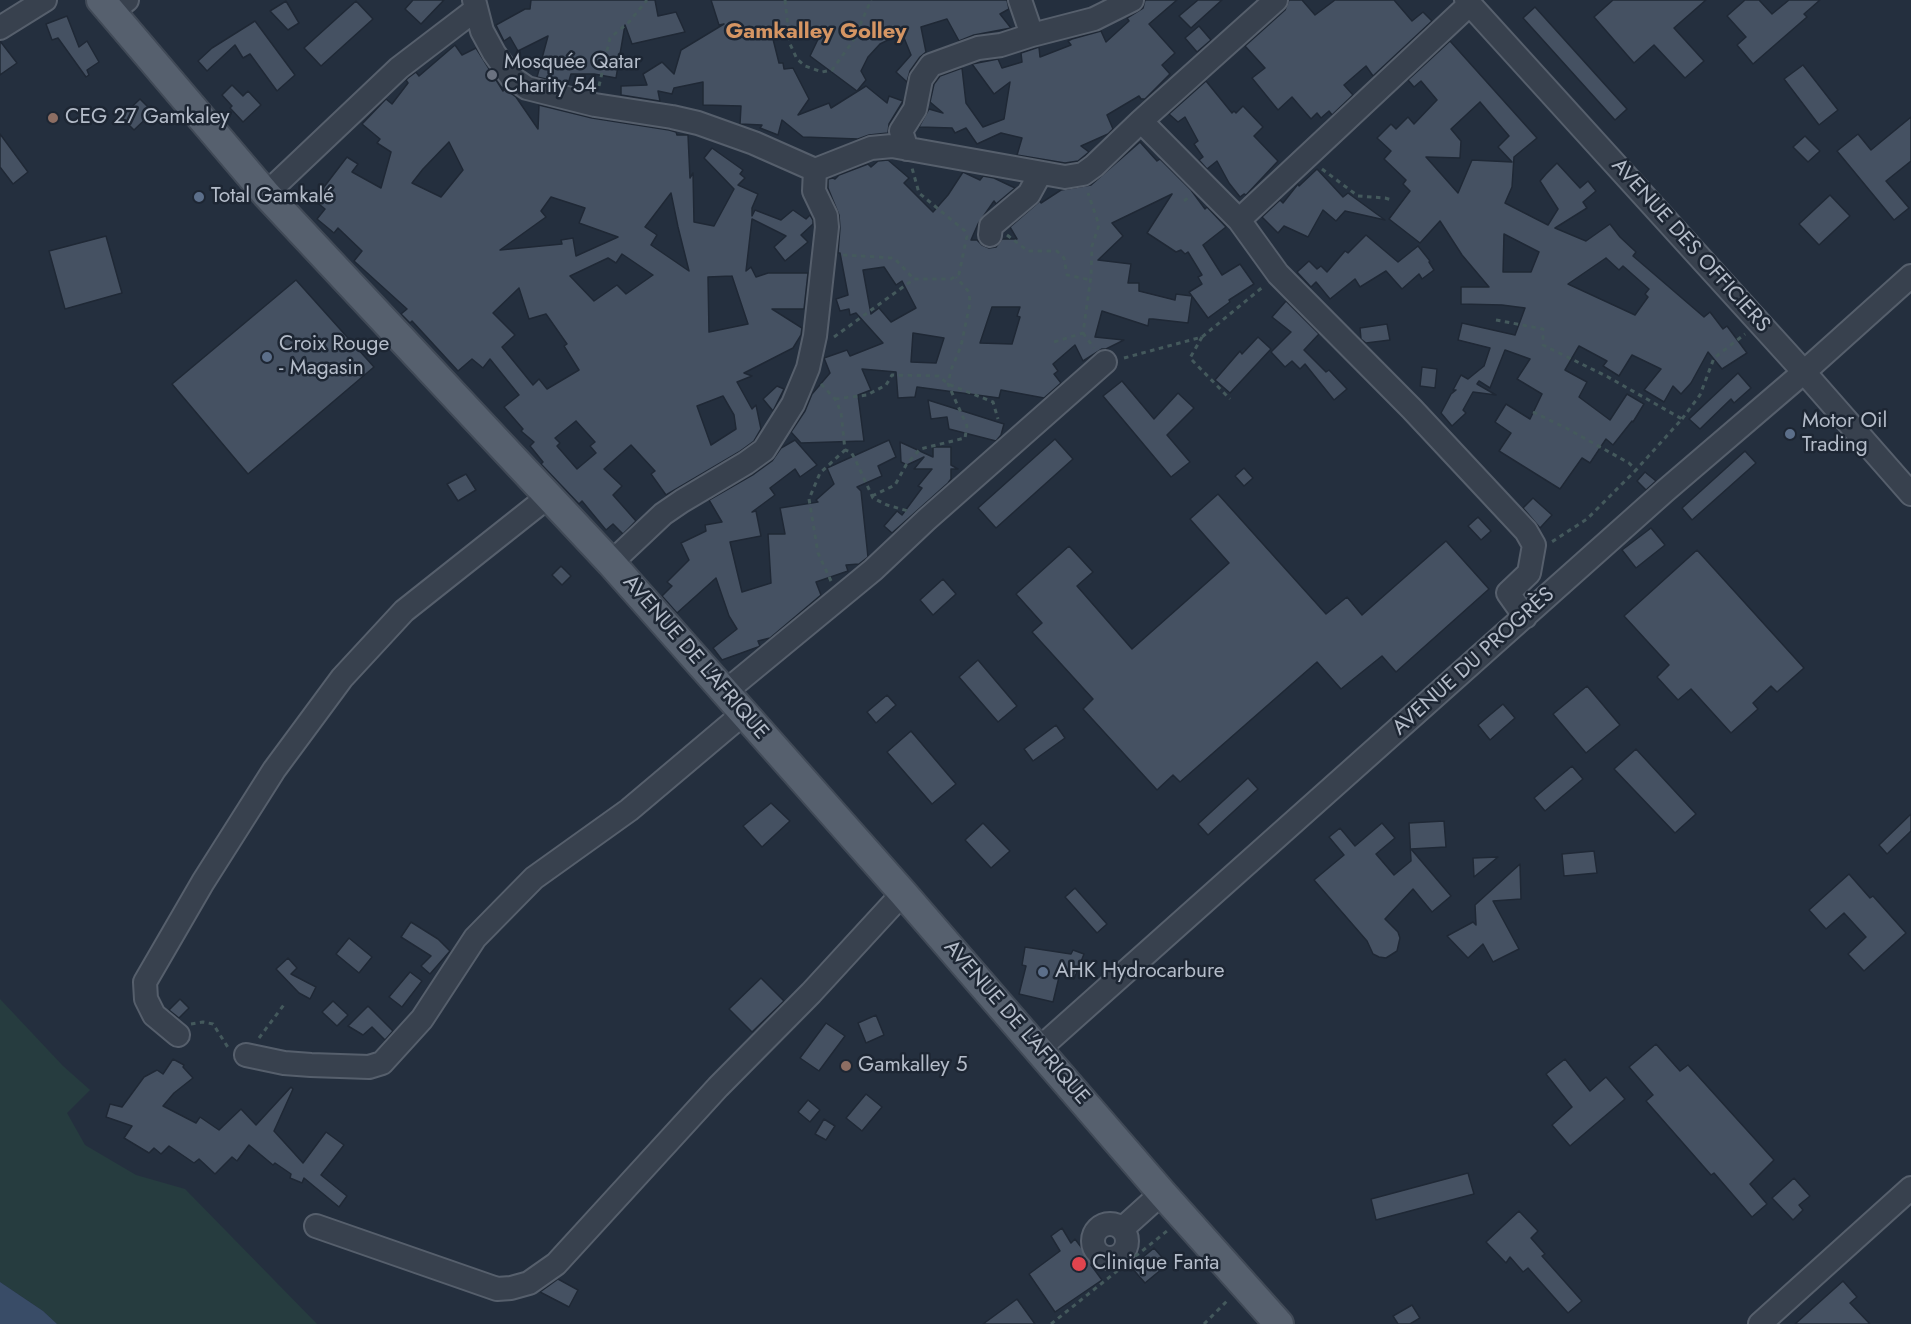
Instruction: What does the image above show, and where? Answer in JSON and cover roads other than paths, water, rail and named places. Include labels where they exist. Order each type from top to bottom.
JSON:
[{"type":"main road","name":"AVENUE DE L'AFRIQUE","points":[[114,4],[266,194],[611,563],[1279,1324]]},
{"type":"street","points":[[0,28],[45,0]]},
{"type":"street","points":[[1020,0],[1032,35]]},
{"type":"street","points":[[907,149],[901,131],[915,109],[921,79],[931,65],[978,48],[1001,45],[1094,19],[1132,0]]},
{"type":"street","points":[[266,194],[399,68],[475,5],[482,31],[490,46],[511,77],[527,88],[595,105],[698,123],[754,143],[815,170],[872,148],[892,146],[1065,177],[1083,174],[1094,166],[1276,0]]},
{"type":"street","points":[[1239,220],[1468,2]]},
{"type":"street","name":"AVENUE DES OFFICIERS","points":[[1468,2],[1760,322],[1911,494]]},
{"type":"street","points":[[1141,121],[1239,220],[1278,274],[1412,409],[1526,531],[1534,545],[1529,573],[1508,592],[1525,617]]},
{"type":"street","points":[[611,563],[663,514],[764,450],[793,404],[809,362],[815,336],[824,255],[827,221],[814,191],[815,170]]},
{"type":"street","points":[[990,235],[991,226],[1029,194],[1040,174]]},
{"type":"street","name":"AVENUE DU PROGRÈS","points":[[1039,1049],[1665,491],[1804,372],[1911,276]]},
{"type":"street","points":[[725,692],[873,570],[926,520],[1105,362]]},
{"type":"street","points":[[178,1035],[154,1015],[146,999],[145,982],[203,882],[274,770],[342,678],[404,611],[549,496]]},
{"type":"street","points":[[246,1055],[284,1063],[310,1065],[369,1066],[382,1063],[422,1019],[475,938],[534,878],[623,815],[744,713]]},
{"type":"street","points":[[316,1226],[497,1289],[529,1283],[556,1264],[711,1095],[811,993],[903,893]]},
{"type":"street","points":[[1760,1324],[1911,1188]]},
{"type":"street","points":[[1122,1229],[1162,1193]]},
{"type":"water","points":[[0,1282],[43,1311],[57,1324],[0,1324]]},
{"type":"place","name":"Mosquée Qatar Charity 54","points":[[492,75]]},
{"type":"place","name":"CEG 27 Gamkaley","points":[[53,118]]},
{"type":"place","name":"Total Gamkalé","points":[[199,197]]},
{"type":"place","name":"Croix Rouge - Magasin","points":[[267,357]]},
{"type":"place","name":"Motor Oil Trading","points":[[1790,434]]},
{"type":"place","name":"AHK Hydrocarbure","points":[[1043,972]]},
{"type":"place","name":"Gamkalley 5","points":[[846,1066]]},
{"type":"place","name":"Clinique Fanta","points":[[1079,1264]]},
{"type":"district","name":"Gamkalley Golley","points":[[816,33]]}]
